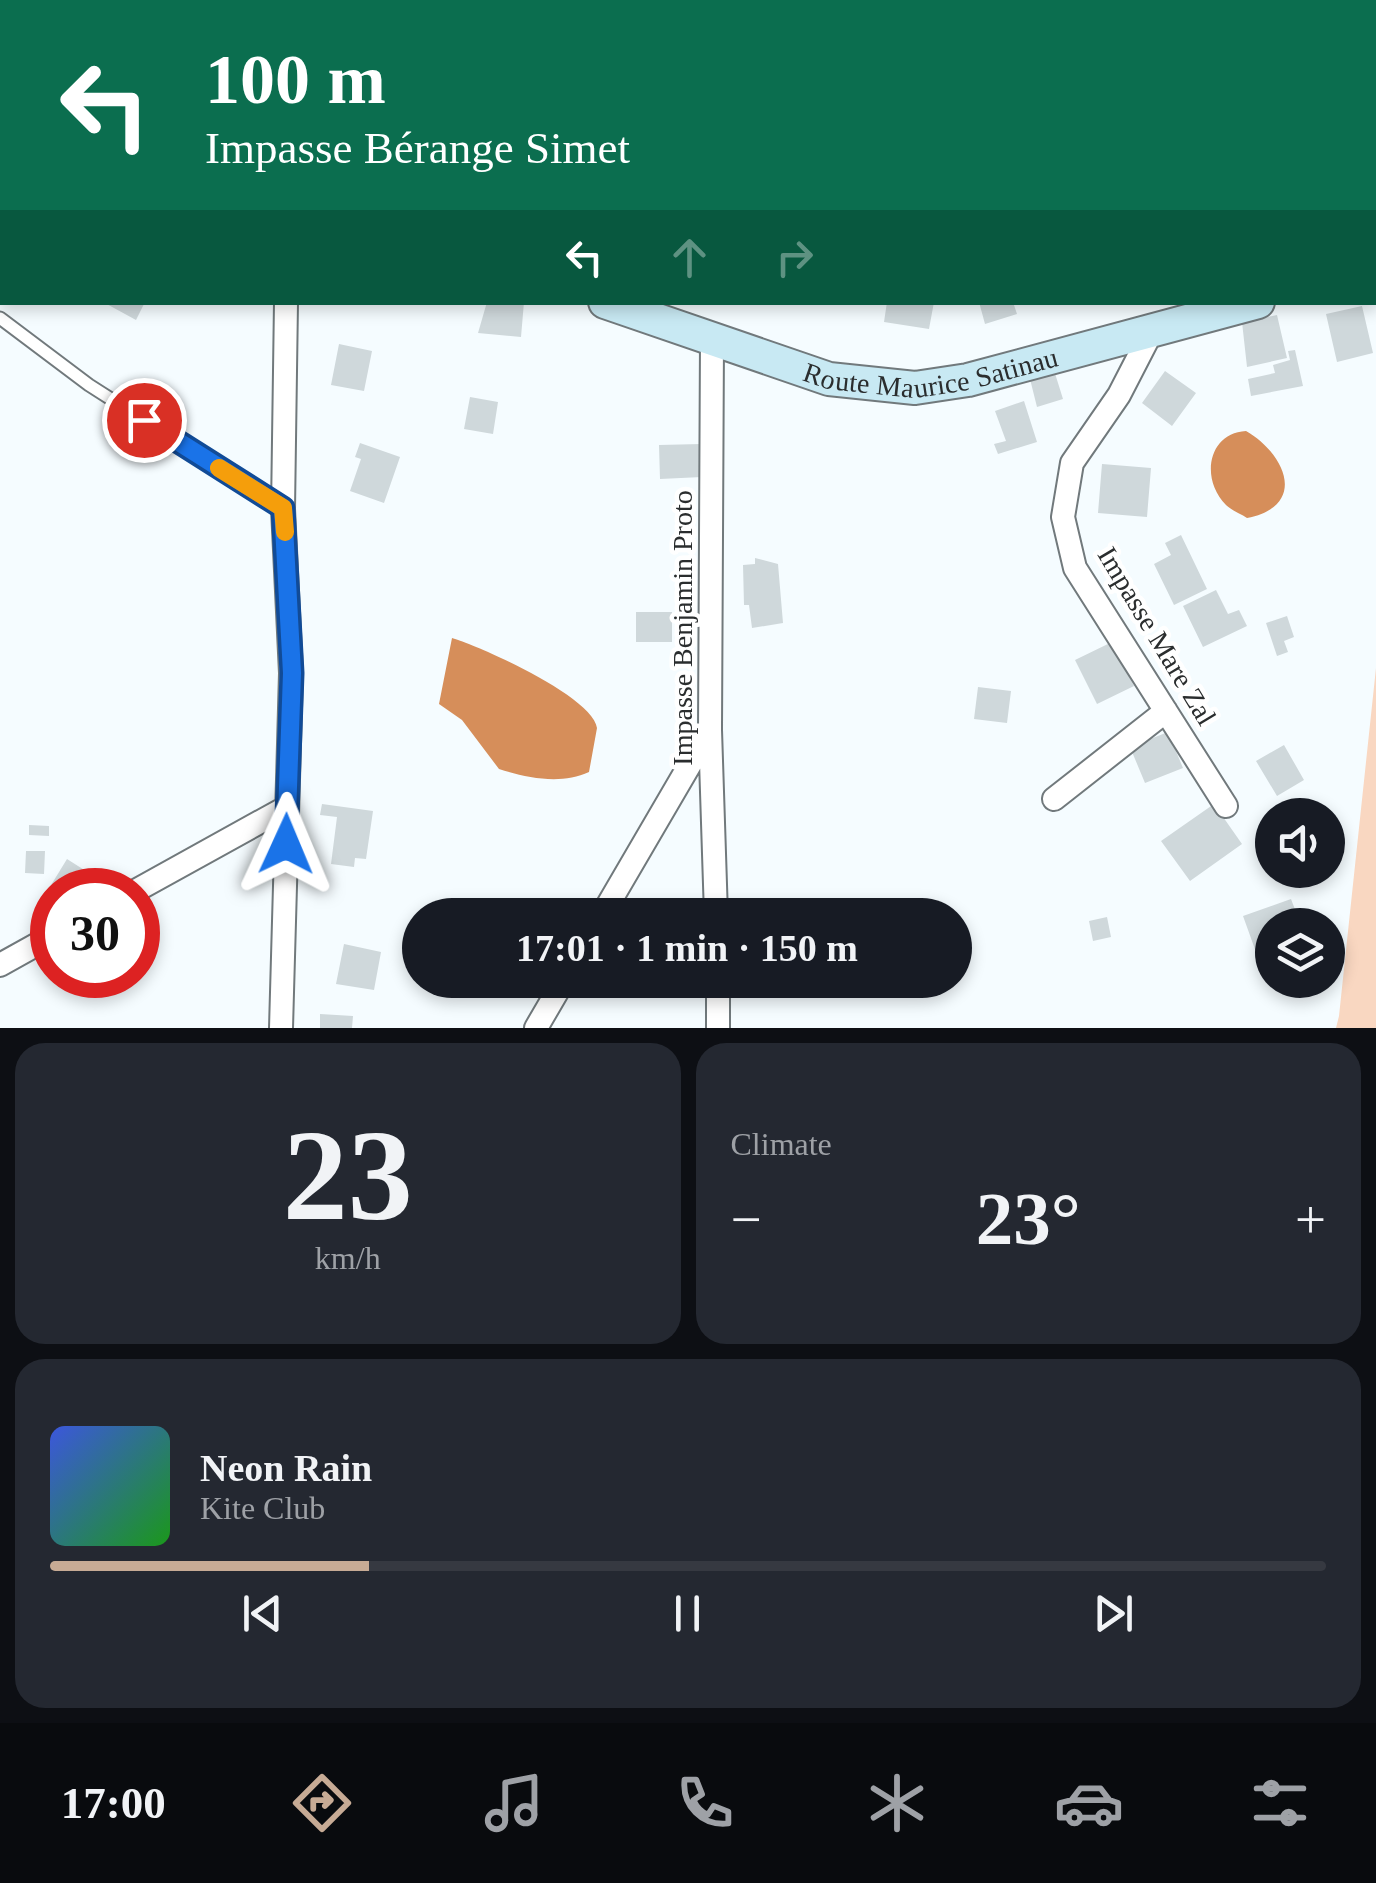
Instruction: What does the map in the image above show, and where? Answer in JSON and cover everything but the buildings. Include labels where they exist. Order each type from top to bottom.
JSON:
[{"type":"main road","name":"Route Maurice Satinau","points":[[614,305],[829,379],[914,388],[968,380],[1247,305]]},
{"type":"street","points":[[281,1028],[292,673],[283,508],[286,305]]},
{"type":"street","name":"Impasse Mare Zal","points":[[1152,332],[1119,395],[1072,463],[1063,518],[1075,568],[1226,806]]},
{"type":"street","name":"Impasse Benjamin Proto","points":[[712,341],[710,730],[715,898]]},
{"type":"street","points":[[1054,799],[1166,711]]},
{"type":"street","points":[[612,898],[710,730]]},
{"type":"street","points":[[160,877],[287,807]]},
{"type":"street","points":[[0,965],[30,948]]},
{"type":"street","points":[[536,1028],[554,998]]},
{"type":"street","points":[[718,998],[718,1028]]},
{"type":"lane","points":[[0,318],[88,385],[283,508]]},
{"type":"shaded area","points":[[1246,431],[1272,453],[1284,479],[1278,503],[1247,518],[1228,507],[1218,494],[1211,471],[1216,448],[1223,440]]},
{"type":"shaded area","points":[[452,638],[534,675],[577,702],[597,728],[589,772],[556,779],[499,769],[462,720],[439,704]]},
{"type":"shaded area","points":[[1376,668],[1376,1028],[1336,1028],[1341,998],[1345,998],[1345,960]]},
{"type":"slow traffic","points":[[219,468],[283,508],[285,532]]},
{"type":"route","points":[[144,420],[283,508],[292,673],[286,844]]}]
